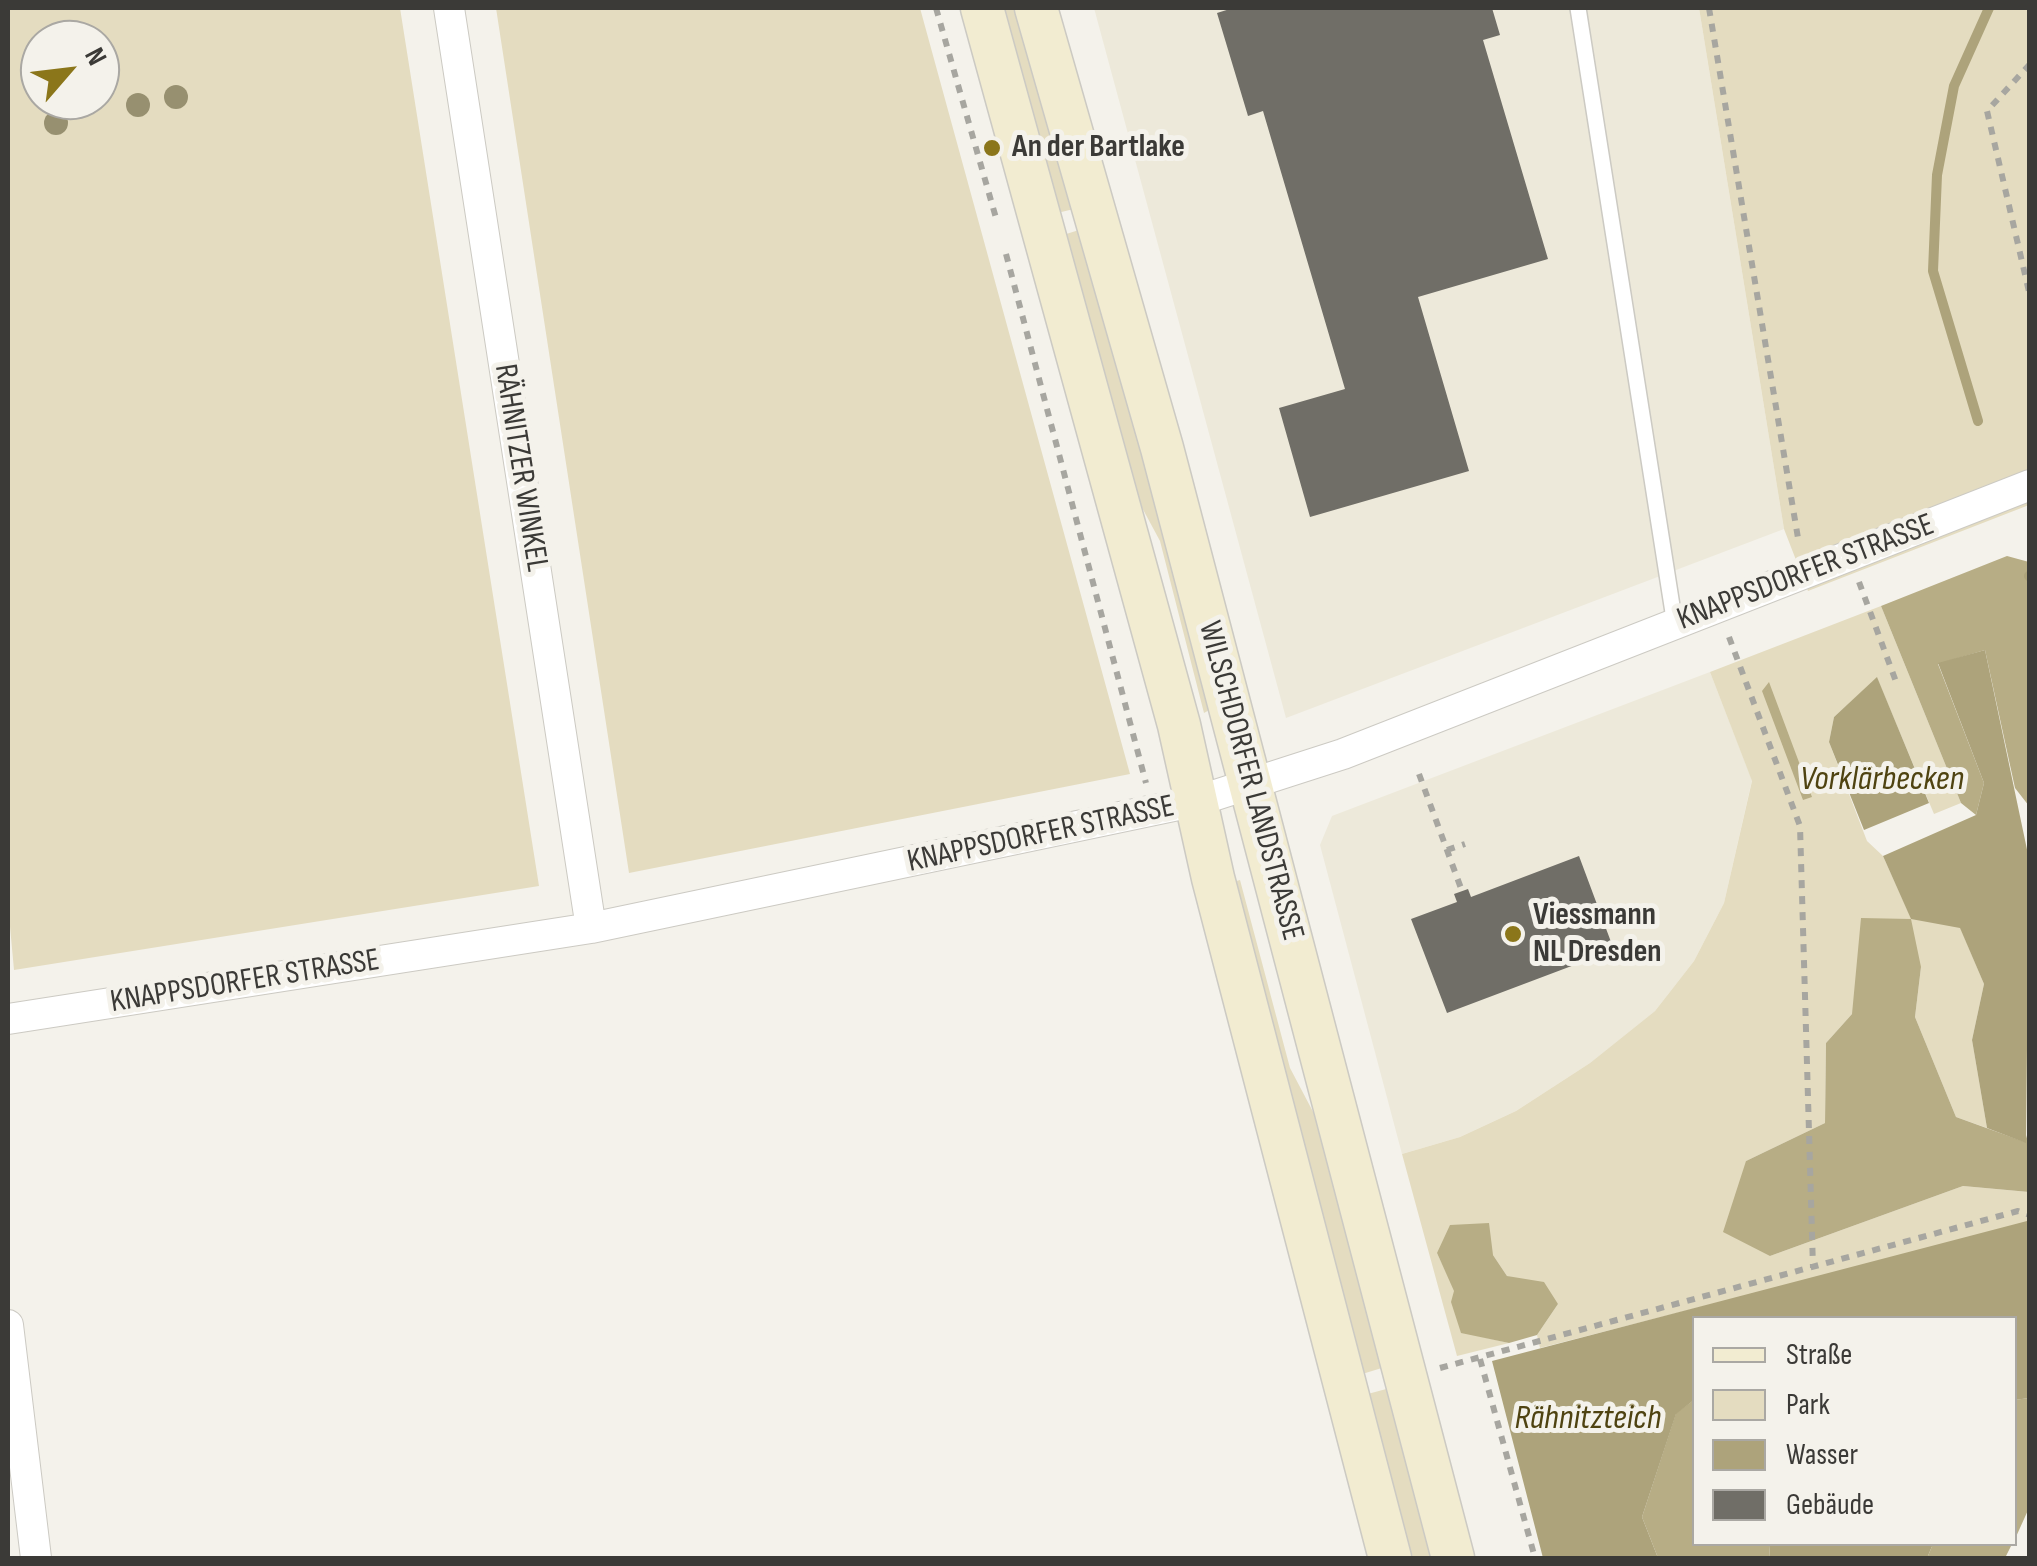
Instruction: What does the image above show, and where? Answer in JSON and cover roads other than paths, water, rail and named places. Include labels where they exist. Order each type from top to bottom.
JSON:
[{"type":"main road","name":"WILSCHDORFER LANDSTRASSE","points":[[982,8],[1198,801],[1213,878],[1390,1558]]},
{"type":"main road","name":"WILSCHDORFER LANDSTRASSE","points":[[1036,8],[1162,448],[1453,1558]]},
{"type":"street","name":"RÄHNITZER WINKEL","points":[[449,8],[592,928]]},
{"type":"street","name":"KNAPPSDORFER STRASSE","points":[[8,1019],[592,928],[1198,801],[1252,785],[1675,625],[2030,485]]},
{"type":"street","points":[[8,1325],[36,1558]]},
{"type":"lane","points":[[1578,8],[1675,625]]},
{"type":"water","points":[[1985,650],[2029,859],[2026,1143],[1987,1128],[1972,1040],[1984,984],[1960,928],[1911,919],[1883,856],[1976,815],[1984,783],[1938,663]]},
{"type":"water","name":"Vorklärbecken","points":[[1877,677],[1929,803],[1864,830],[1829,742],[1834,717]]},
{"type":"water","name":"Rähnitzteich","points":[[2027,1221],[2029,1398],[2017,1400],[2017,1316],[1692,1316],[1692,1402],[1676,1414],[1642,1517],[1658,1558],[1543,1558],[1492,1361]]},
{"type":"water","points":[[1769,1546],[1932,1546],[1927,1558],[1770,1558]]},
{"type":"waterway","points":[[1978,421],[1933,271],[1937,175],[1954,86],[1989,8]]},
{"type":"place","name":"An der Bartlake","points":[[992,148]]},
{"type":"place","name":"Viessmann NL Dresden","points":[[1513,934]]}]
